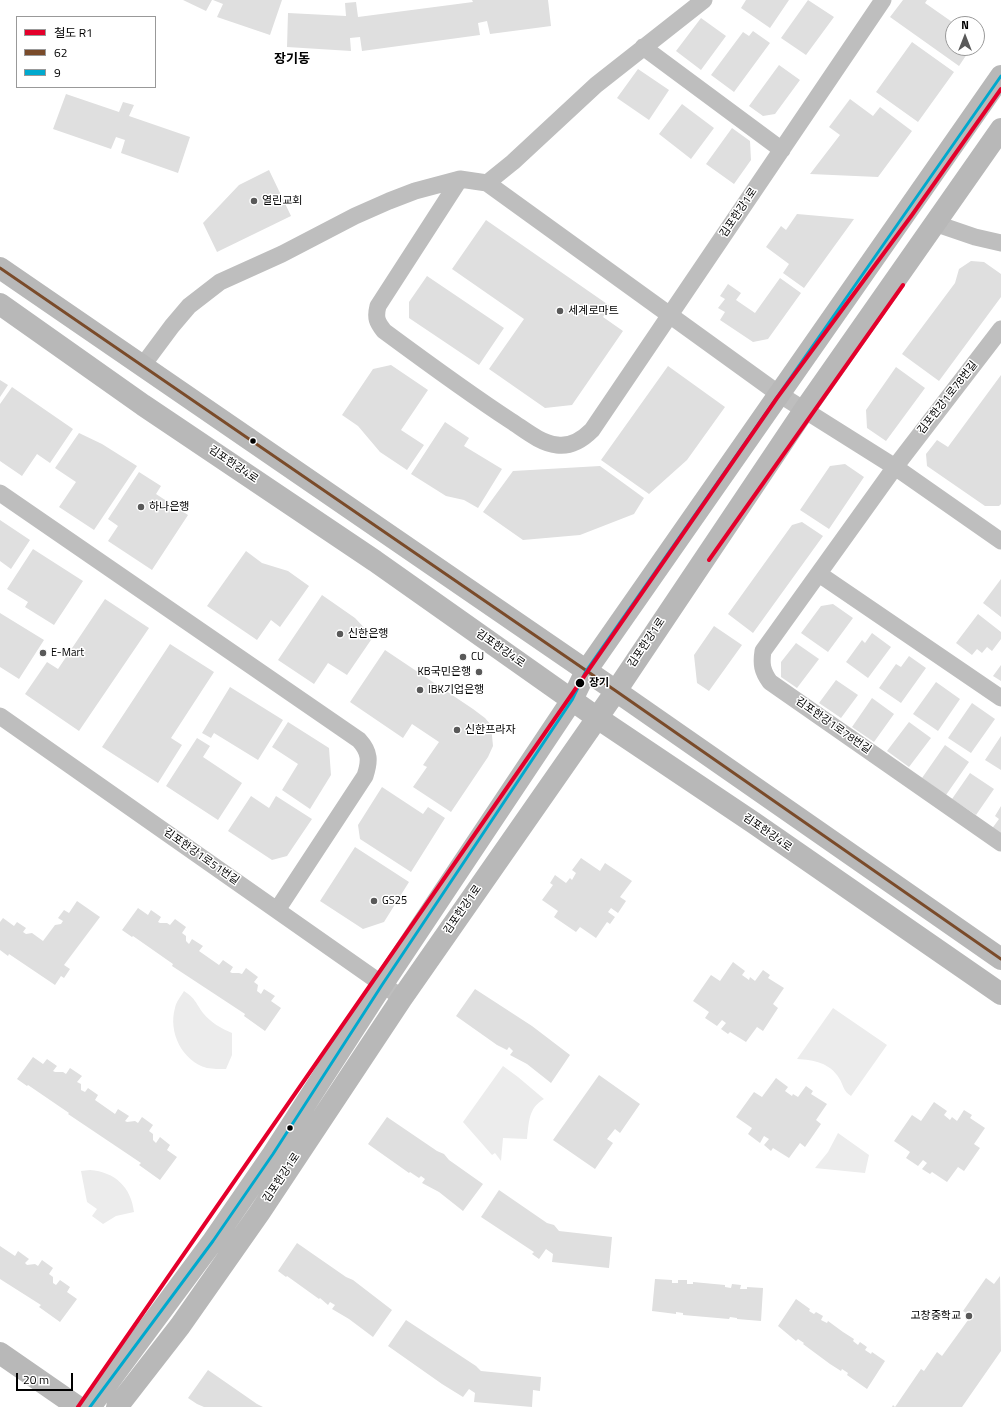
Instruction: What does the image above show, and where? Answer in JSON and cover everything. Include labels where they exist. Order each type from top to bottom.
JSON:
[{"type":"street","points":[[487,183],[513,162],[596,85],[704,0]]},
{"type":"street","name":"김포한강1로","points":[[460,180],[383,297],[375,315],[377,323],[384,331],[477,399],[546,442],[556,445],[567,445],[577,442],[592,430],[671,316],[883,0]]},
{"type":"street","points":[[643,47],[782,150]]},
{"type":"street","name":"김포한강1로","points":[[90,1407],[182,1284],[265,1167],[382,985],[572,700],[586,671],[1001,76]]},
{"type":"street","name":"김포한강1로","points":[[117,1407],[180,1326],[255,1218],[402,998],[616,691],[805,409],[934,222],[1001,129]]},
{"type":"street","points":[[143,365],[188,306],[220,282],[282,254],[389,201],[415,191],[460,180],[487,183],[779,394],[895,467],[1001,541]]},
{"type":"street","points":[[934,222],[975,237],[1001,243]]},
{"type":"street","points":[[0,268],[616,691],[1001,959]]},
{"type":"street","name":"김포한강4로","points":[[0,304],[143,405],[375,561],[596,718],[754,823],[1001,994]]},
{"type":"street","name":"김포한강1로78번길","points":[[1001,330],[895,467],[763,651],[761,663],[763,672],[770,682],[1001,843]]},
{"type":"street","points":[[0,493],[359,740],[367,749],[369,762],[365,776],[277,910]]},
{"type":"street","points":[[819,574],[1001,698]]},
{"type":"street","name":"김포한강1로51번길","points":[[0,716],[402,998]]},
{"type":"street","points":[[0,1353],[78,1407]]},
{"type":"shaded area","points":[[184,991],[193,999],[209,1019],[232,1033],[232,1055],[226,1069],[207,1068],[198,1064],[190,1059],[179,1044],[175,1036],[173,1017],[176,1004]]},
{"type":"shaded area","points":[[833,1008],[887,1045],[851,1096],[846,1092],[839,1078],[831,1069],[815,1061],[797,1059]]},
{"type":"shaded area","points":[[503,1066],[544,1099],[532,1111],[527,1139],[503,1138],[501,1161],[495,1153],[492,1155],[463,1122]]},
{"type":"shaded area","points":[[838,1133],[869,1155],[865,1173],[815,1168],[828,1152]]},
{"type":"shaded area","points":[[90,1170],[107,1174],[120,1182],[129,1195],[134,1212],[116,1216],[103,1224],[92,1216],[97,1209],[87,1202],[81,1171]]},
{"type":"building","points":[[183,0],[212,0],[206,11]]},
{"type":"building","points":[[213,0],[282,0],[270,35],[217,17],[223,4]]},
{"type":"building","points":[[472,0],[548,0],[551,26],[490,34],[487,21],[478,23],[480,35],[362,51],[360,37],[350,38],[351,51],[287,47],[288,13],[346,16],[345,3],[356,2],[358,17],[473,2]]},
{"type":"building","points":[[746,0],[789,0],[770,28],[741,8]]},
{"type":"building","points":[[808,0],[834,17],[806,55],[781,38]]},
{"type":"building","points":[[903,0],[927,0],[925,3],[945,17],[945,56],[966,56],[959,66],[890,17]]},
{"type":"building","points":[[701,18],[726,36],[701,70],[676,51]]},
{"type":"building","points":[[753,31],[770,43],[734,92],[711,75],[743,32],[749,36]]},
{"type":"building","points":[[912,42],[954,72],[918,122],[876,92]]},
{"type":"building","points":[[779,65],[800,80],[775,114],[763,116],[749,106]]},
{"type":"building","points":[[638,69],[669,90],[649,120],[617,98]]},
{"type":"building","points":[[66,94],[119,112],[123,102],[134,105],[129,116],[190,137],[178,173],[121,153],[125,140],[116,137],[111,149],[53,129]]},
{"type":"building","points":[[850,99],[873,116],[880,107],[912,131],[878,177],[810,174],[840,135],[829,127]]},
{"type":"building","points":[[682,104],[714,128],[691,159],[659,134]]},
{"type":"building","points":[[732,128],[750,141],[751,160],[734,184],[706,164]]},
{"type":"building","name":"열린교회","points":[[269,170],[291,216],[217,252],[203,223],[239,185]]},
{"type":"building","points":[[797,214],[854,219],[804,288],[783,273],[789,264],[766,247],[781,226],[786,230]]},
{"type":"building","name":"세계로마트","points":[[486,220],[610,306],[603,317],[623,331],[572,405],[545,408],[489,369],[524,319],[452,269]]},
{"type":"building","points":[[971,261],[984,262],[1001,274],[1001,297],[939,381],[902,354],[955,283],[959,269]]},
{"type":"building","points":[[427,276],[504,328],[479,365],[409,318],[409,302]]},
{"type":"building","points":[[780,278],[801,293],[768,339],[753,342],[720,320],[725,312],[718,308],[725,299],[720,296],[728,284],[741,293],[736,300],[755,313]]},
{"type":"building","points":[[391,365],[428,390],[401,430],[424,445],[407,470],[380,452],[358,426],[342,415],[373,369]]},
{"type":"building","points":[[668,366],[725,407],[687,460],[649,494],[601,460]]},
{"type":"building","points":[[896,367],[925,388],[886,441],[867,428],[866,410]]},
{"type":"building","points":[[1001,375],[1001,504],[999,506],[985,506],[927,466],[926,454],[937,440],[948,447]]},
{"type":"building","points":[[0,380],[8,385],[0,397]]},
{"type":"building","points":[[12,387],[73,429],[50,463],[37,454],[22,476],[0,461],[0,404]]},
{"type":"building","points":[[445,422],[469,438],[464,446],[502,469],[478,508],[464,500],[446,496],[411,474]]},
{"type":"building","points":[[79,433],[102,444],[137,466],[94,530],[59,507],[76,482],[55,468]]},
{"type":"building","points":[[845,464],[864,477],[829,529],[800,510],[830,466]]},
{"type":"building","points":[[600,466],[644,498],[634,514],[580,535],[523,540],[483,512],[513,471]]},
{"type":"building","points":[[139,472],[161,486],[156,494],[188,515],[152,570],[108,541],[118,526],[108,519]]},
{"type":"building","points":[[0,520],[30,540],[11,569],[0,561]]},
{"type":"building","points":[[802,522],[823,536],[753,633],[728,614],[792,525]]},
{"type":"building","points":[[33,549],[83,581],[54,625],[25,607],[28,602],[7,589]]},
{"type":"building","points":[[246,551],[262,563],[288,571],[309,586],[280,627],[271,620],[257,640],[207,606]]},
{"type":"building","points":[[1001,579],[1001,617],[983,603]]},
{"type":"building","points":[[322,595],[355,618],[373,637],[347,675],[328,663],[314,684],[278,660]]},
{"type":"building","points":[[105,599],[149,628],[79,731],[25,694],[47,662],[58,669]]},
{"type":"building","points":[[833,604],[853,618],[828,652],[801,633],[821,606]]},
{"type":"building","points":[[0,613],[44,640],[19,679],[0,667]]},
{"type":"building","points":[[978,614],[1001,632],[1001,639],[992,651],[987,647],[982,653],[977,649],[972,655],[956,643]]},
{"type":"building","points":[[714,626],[742,645],[709,691],[697,683],[694,655]]},
{"type":"building","points":[[872,633],[891,647],[868,678],[846,662],[862,640],[865,643]]},
{"type":"building","points":[[796,643],[819,659],[797,688],[781,677],[781,662]]},
{"type":"building","points":[[170,644],[214,672],[171,738],[182,745],[158,783],[102,747]]},
{"type":"building","name":"신한프라자","points":[[385,650],[473,709],[485,718],[491,725],[493,746],[488,757],[451,812],[413,787],[427,767],[423,765],[439,742],[412,724],[403,738],[350,702]]},
{"type":"building","points":[[909,656],[926,668],[901,703],[879,688],[896,664],[901,667]]},
{"type":"building","points":[[1001,665],[1001,681],[993,676]]},
{"type":"building","points":[[836,680],[858,695],[841,718],[819,703]]},
{"type":"building","points":[[936,682],[960,699],[938,731],[913,714]]},
{"type":"building","points":[[230,687],[283,720],[258,760],[214,733],[211,738],[202,733]]},
{"type":"building","points":[[872,698],[894,714],[874,742],[852,727]]},
{"type":"building","points":[[972,703],[995,719],[971,753],[948,738]]},
{"type":"building","points":[[288,722],[329,748],[331,775],[310,809],[282,790],[298,764],[272,747]]},
{"type":"building","points":[[909,722],[931,738],[909,767],[887,751]]},
{"type":"building","points":[[1001,736],[1001,770],[985,760]]},
{"type":"building","points":[[197,738],[210,746],[203,757],[242,783],[218,820],[166,786]]},
{"type":"building","points":[[945,745],[969,762],[946,795],[922,778]]},
{"type":"building","points":[[970,773],[994,789],[976,815],[952,799]]},
{"type":"building","points":[[382,787],[423,814],[428,807],[445,818],[411,872],[360,839],[358,825]]},
{"type":"building","points":[[251,796],[269,808],[276,796],[312,819],[287,856],[272,860],[228,831]]},
{"type":"building","points":[[1001,806],[1001,836],[991,830],[999,819],[995,816]]},
{"type":"building","points":[[355,847],[409,882],[384,922],[363,929],[320,901]]},
{"type":"building","points":[[581,858],[600,871],[605,863],[632,881],[620,897],[626,901],[618,913],[611,908],[608,912],[615,917],[610,924],[607,922],[596,938],[580,927],[576,932],[554,917],[558,911],[542,900],[553,885],[550,883],[555,875],[566,883],[570,878],[572,880],[576,873],[572,870]]},
{"type":"building","points":[[77,901],[100,917],[64,965],[70,969],[64,978],[61,976],[55,985],[9,954],[8,956],[0,950],[0,922],[3,918],[14,926],[17,922],[26,928],[23,932],[26,934],[32,933],[43,941],[55,925],[61,924],[63,921],[58,918],[64,910],[69,913]]},
{"type":"building","points":[[138,908],[148,915],[151,910],[161,917],[158,922],[160,923],[167,923],[170,925],[175,919],[186,927],[182,933],[186,936],[186,941],[189,944],[192,939],[203,946],[199,951],[219,965],[223,960],[233,967],[230,972],[242,974],[246,968],[258,977],[254,982],[258,985],[257,991],[261,994],[264,989],[275,996],[271,1001],[281,1008],[265,1031],[244,1016],[245,1014],[172,966],[173,964],[122,930]]},
{"type":"building","points":[[733,962],[745,971],[742,975],[749,980],[750,977],[755,981],[763,970],[770,975],[768,978],[784,988],[773,1004],[778,1008],[763,1031],[757,1027],[746,1042],[730,1032],[728,1034],[721,1029],[726,1023],[722,1020],[717,1026],[705,1018],[709,1012],[693,1001],[711,975],[720,981]]},
{"type":"building","points":[[475,989],[532,1026],[570,1055],[551,1083],[527,1064],[510,1055],[513,1051],[509,1047],[507,1050],[497,1045],[456,1016]]},
{"type":"building","points":[[33,1057],[43,1064],[47,1059],[57,1066],[53,1071],[55,1072],[63,1072],[66,1074],[70,1068],[82,1076],[77,1082],[81,1084],[81,1090],[85,1092],[88,1088],[98,1095],[95,1100],[115,1114],[118,1109],[129,1116],[125,1121],[135,1121],[138,1123],[142,1117],[153,1125],[149,1131],[153,1134],[153,1140],[156,1143],[160,1137],[170,1145],[167,1150],[177,1157],[160,1180],[139,1165],[141,1163],[28,1085],[27,1086],[17,1079]]},
{"type":"building","points":[[599,1075],[640,1104],[620,1133],[615,1129],[607,1139],[613,1143],[595,1169],[553,1140]]},
{"type":"building","points":[[776,1078],[788,1087],[785,1091],[792,1096],[793,1094],[798,1097],[806,1086],[813,1091],[811,1094],[827,1104],[816,1120],[821,1124],[805,1147],[800,1143],[789,1158],[773,1148],[771,1151],[764,1145],[769,1139],[764,1136],[760,1143],[748,1134],[752,1128],[736,1117],[754,1092],[762,1097]]},
{"type":"building","points":[[934,1102],[947,1111],[944,1115],[950,1120],[952,1117],[957,1121],[964,1110],[972,1115],[970,1118],[985,1128],[974,1144],[980,1148],[964,1171],[958,1167],[947,1182],[932,1172],[930,1174],[922,1169],[927,1163],[923,1160],[918,1166],[906,1158],[910,1152],[894,1141],[912,1115],[921,1121]]},
{"type":"building","points":[[387,1117],[437,1151],[444,1154],[449,1160],[483,1184],[463,1211],[439,1192],[422,1183],[425,1179],[421,1176],[419,1178],[410,1172],[409,1173],[368,1144]]},
{"type":"building","points":[[499,1190],[547,1223],[554,1225],[559,1231],[612,1237],[609,1268],[552,1262],[553,1254],[546,1249],[539,1259],[532,1254],[534,1252],[481,1217]]},
{"type":"building","points":[[297,1243],[346,1277],[353,1280],[392,1310],[373,1337],[349,1319],[332,1309],[335,1305],[330,1302],[328,1305],[320,1298],[319,1299],[278,1271]]},
{"type":"building","points":[[0,1246],[15,1256],[18,1251],[29,1259],[25,1263],[27,1265],[35,1264],[38,1266],[42,1260],[53,1268],[49,1274],[53,1277],[53,1283],[56,1285],[60,1280],[70,1287],[67,1292],[77,1299],[60,1322],[39,1307],[41,1305],[0,1279]]},
{"type":"building","points":[[1000,1276],[1001,1351],[962,1407],[895,1407],[921,1369],[924,1371],[937,1352],[942,1356],[971,1316],[963,1311],[986,1278],[994,1284]]},
{"type":"building","points":[[655,1279],[672,1280],[672,1283],[678,1283],[678,1280],[687,1280],[687,1284],[693,1284],[693,1282],[725,1285],[725,1287],[731,1288],[732,1284],[741,1285],[740,1289],[747,1289],[747,1287],[763,1288],[761,1321],[652,1311]]},
{"type":"building","points":[[796,1299],[810,1309],[809,1311],[814,1314],[816,1312],[823,1316],[821,1320],[827,1323],[828,1321],[854,1339],[853,1341],[858,1345],[860,1342],[867,1347],[865,1350],[871,1354],[872,1352],[885,1361],[867,1389],[847,1375],[848,1373],[842,1369],[841,1371],[830,1364],[803,1344],[804,1343],[798,1339],[796,1341],[778,1326]]},
{"type":"building","points":[[406,1320],[476,1366],[481,1371],[541,1377],[540,1391],[533,1390],[532,1407],[474,1402],[475,1393],[469,1389],[463,1397],[442,1384],[388,1346]]},
{"type":"building","points":[[208,1370],[263,1407],[204,1407],[188,1398]]},
{"type":"rail line","name":"R1","points":[[78,1407],[777,398],[912,215],[1001,89]]},
{"type":"rail line","name":"R1","points":[[709,560],[903,285]]},
{"type":"transit line","name":"9","points":[[90,1407],[213,1241],[273,1154],[382,985],[572,700],[586,671],[1001,76]]},
{"type":"transit line","name":"62","points":[[0,268],[616,691],[1001,959]]},
{"type":"place","name":"열린교회","points":[[254,201]]},
{"type":"place","name":"세계로마트","points":[[560,311]]},
{"type":"place","name":"하나은행","points":[[141,507]]},
{"type":"place","name":"신한은행","points":[[340,634]]},
{"type":"place","name":"E-Mart","points":[[43,653]]},
{"type":"place","name":"CU","points":[[463,657]]},
{"type":"place","name":"KB국민은행","points":[[479,672]]},
{"type":"place","name":"장기","points":[[580,683]]},
{"type":"place","name":"IBK기업은행","points":[[420,690]]},
{"type":"place","name":"신한프라자","points":[[457,730]]},
{"type":"place","name":"GS25","points":[[374,901]]},
{"type":"place","name":"고창중학교","points":[[969,1316]]},
{"type":"district","name":"장기동","points":[[292,60]]}]
